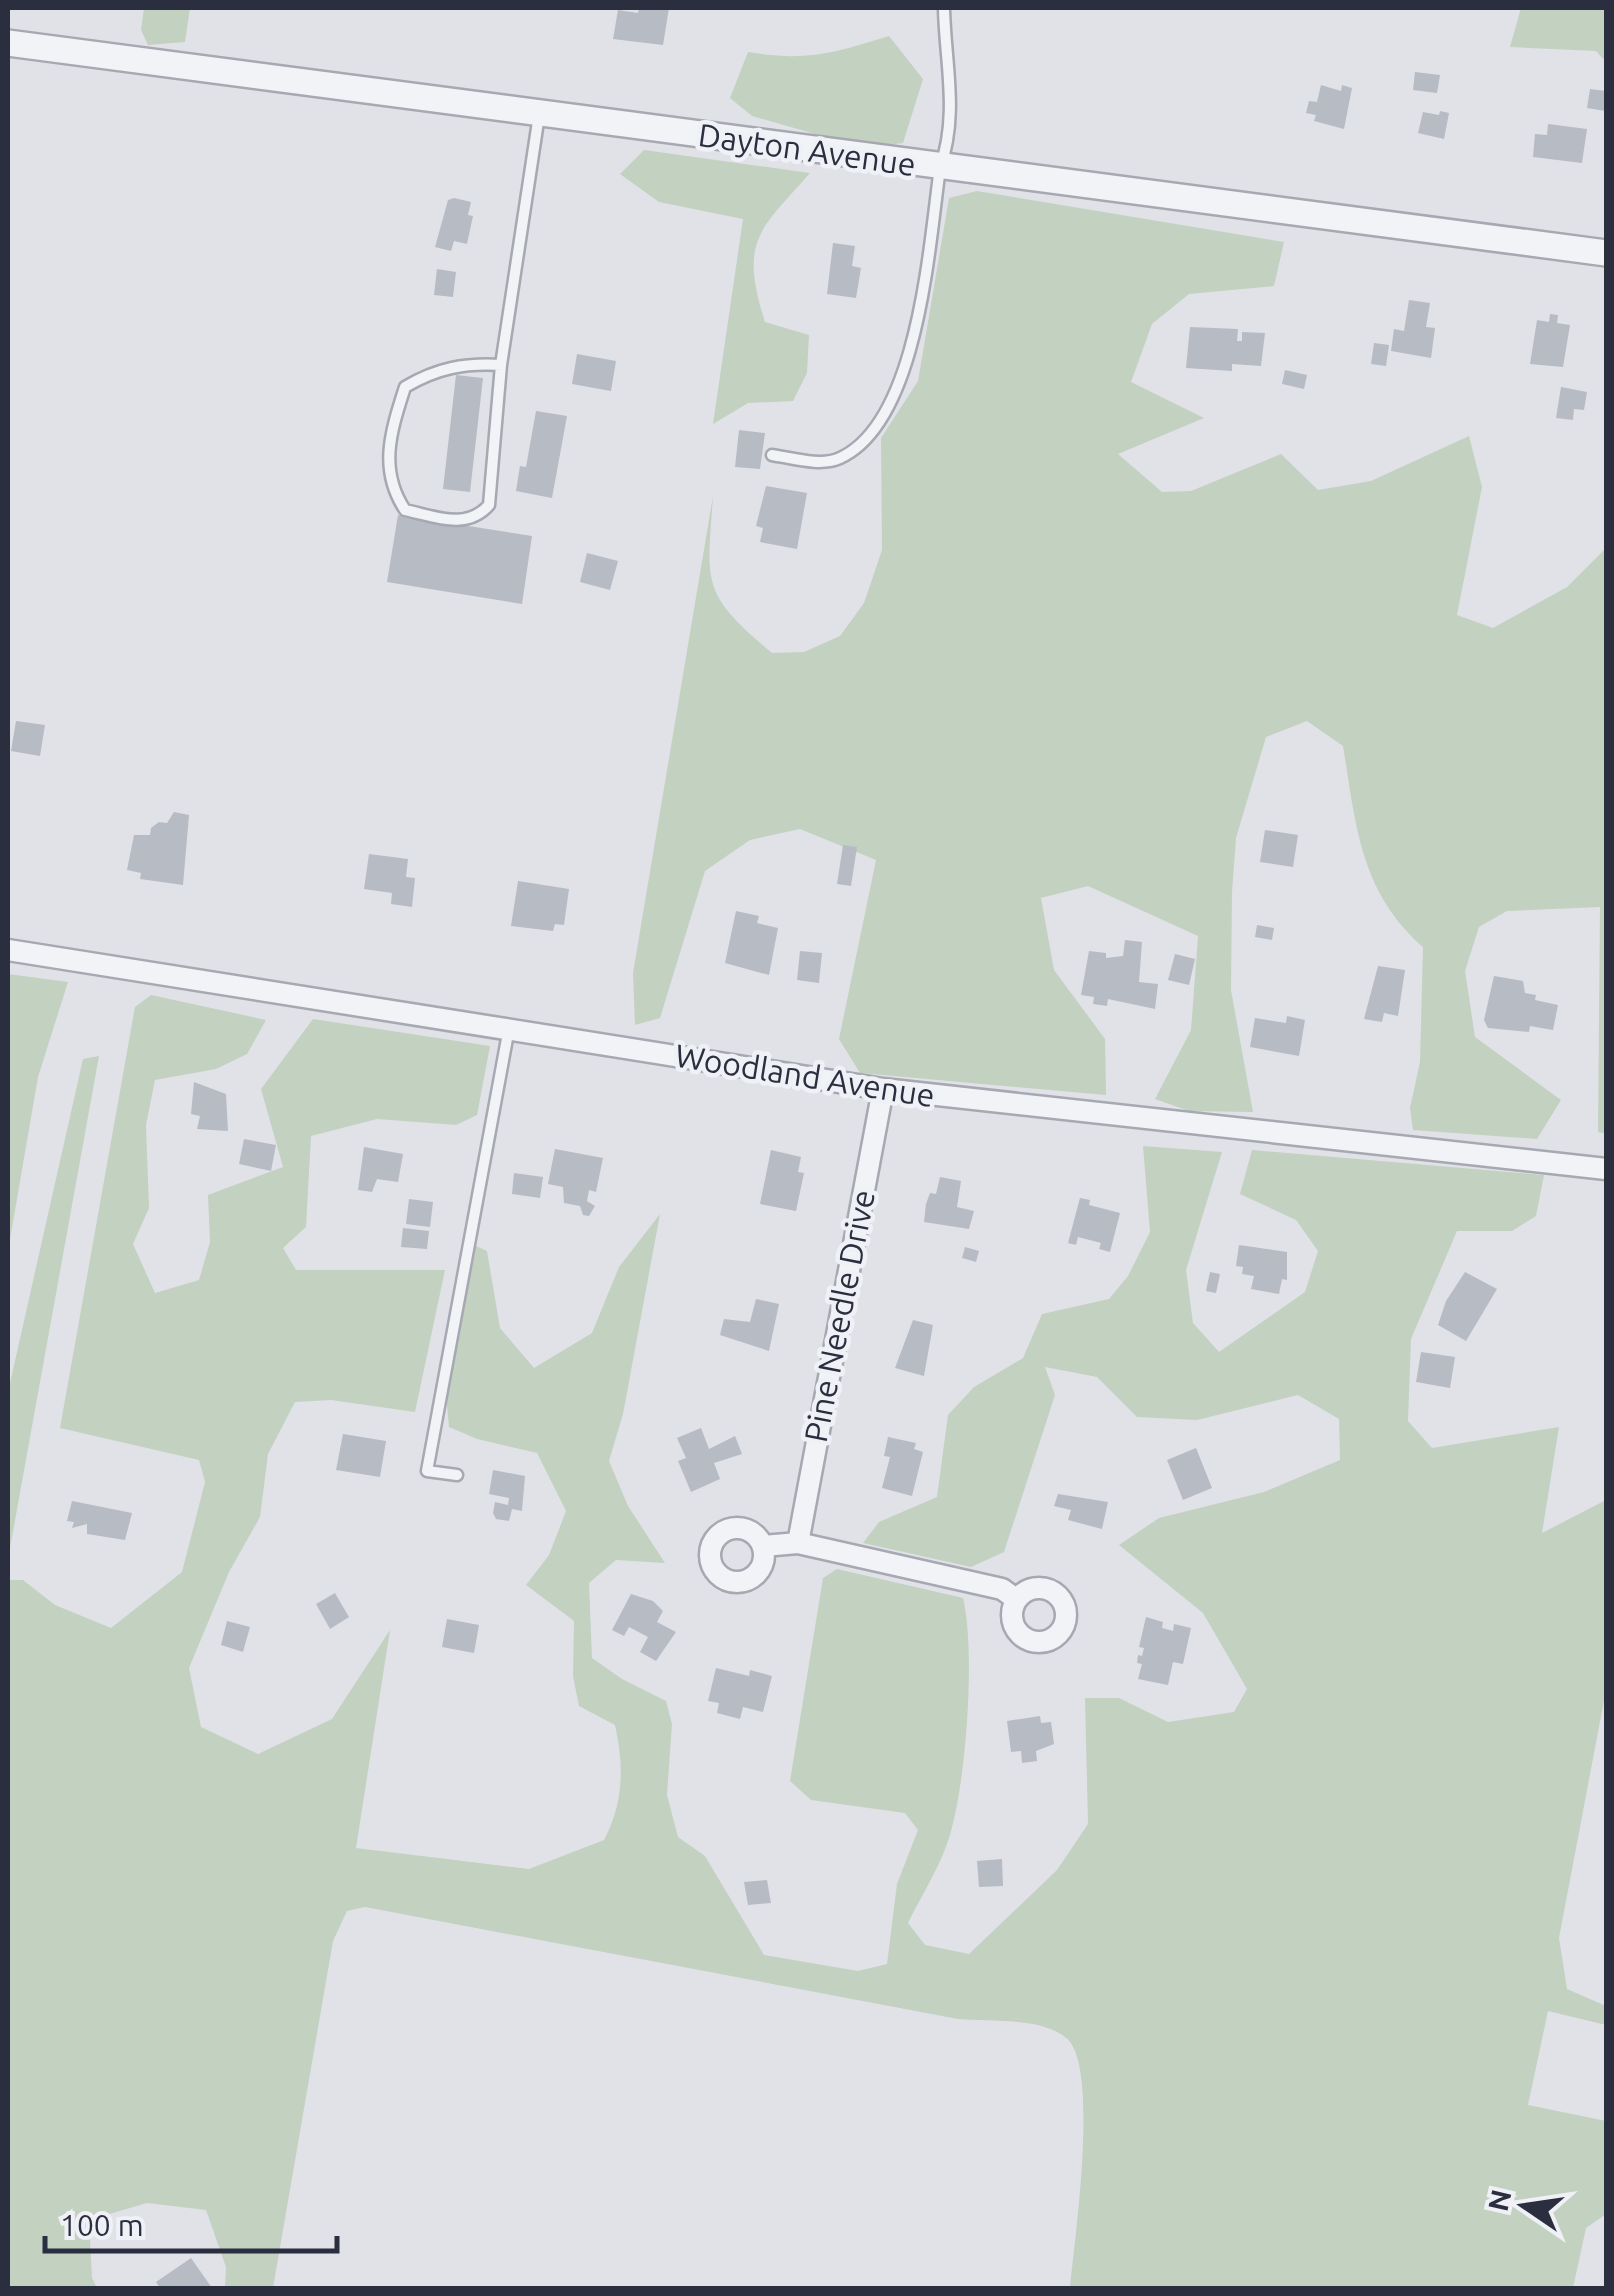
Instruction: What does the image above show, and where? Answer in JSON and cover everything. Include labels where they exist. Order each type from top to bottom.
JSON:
[{"type":"street","name":"Dayton Avenue","points":[[8,43],[1606,253]]},
{"type":"street","name":"Woodland Avenue","points":[[8,950],[883,1089],[1606,1169]]},
{"type":"street","name":"Pine Needle Drive","points":[[798,1542],[883,1089]]},
{"type":"street","points":[[763,1546],[798,1542],[1002,1589],[1016,1599]]},
{"type":"lane","points":[[772,455],[821,462],[840,458],[860,444],[890,405],[910,356],[940,168],[948,144],[950,109],[944,8]]},
{"type":"lane","points":[[501,365],[464,363],[429,373],[405,387],[388,442],[389,474],[405,510],[463,522],[479,517],[489,506],[501,365],[540,114]]},
{"type":"lane","points":[[457,1475],[427,1471],[510,1027]]},
{"type":"green space","points":[[144,8],[190,8],[185,42],[148,45],[141,30]]},
{"type":"green space","points":[[1521,8],[1606,8],[1606,62],[1596,51],[1510,47]]},
{"type":"green space","points":[[889,36],[923,79],[903,143],[864,148],[752,116],[730,98],[748,52],[820,54]]},
{"type":"green space","points":[[644,150],[810,173],[766,224],[754,254],[757,294],[765,322],[809,335],[807,373],[793,401],[748,403],[713,424],[743,219],[659,202],[620,174]]},
{"type":"green space","points":[[977,191],[1284,242],[1274,286],[1189,294],[1152,324],[1131,382],[1204,418],[1118,454],[1162,492],[1191,491],[1281,454],[1318,490],[1371,481],[1469,436],[1482,487],[1457,615],[1493,628],[1567,587],[1606,548],[1606,1134],[1598,1132],[1600,907],[1507,911],[1479,927],[1465,971],[1475,1037],[1561,1100],[1537,1139],[1413,1130],[1410,1108],[1420,1062],[1423,947],[1402,926],[1373,880],[1357,830],[1343,746],[1307,721],[1266,737],[1236,838],[1231,990],[1253,1112],[1189,1111],[1155,1099],[1191,1030],[1198,936],[1088,886],[1041,898],[1054,970],[1105,1039],[1106,1095],[860,1073],[839,1039],[876,860],[800,829],[750,840],[705,871],[660,1018],[635,1025],[633,973],[713,496],[710,569],[720,600],[732,616],[772,653],[804,652],[840,636],[864,603],[882,550],[881,438],[918,381],[949,198]]},
{"type":"green space","points":[[8,974],[68,982],[38,1077],[8,1251]]},
{"type":"green space","points":[[151,995],[266,1020],[247,1054],[216,1069],[155,1080],[146,1125],[149,1208],[133,1244],[155,1293],[199,1280],[210,1242],[208,1195],[283,1167],[261,1089],[313,1019],[490,1046],[477,1115],[456,1125],[377,1119],[311,1136],[306,1227],[283,1248],[296,1270],[445,1270],[415,1412],[331,1400],[295,1402],[268,1454],[260,1517],[229,1572],[189,1668],[201,1727],[258,1754],[332,1719],[390,1630],[356,1848],[529,1869],[604,1840],[620,1784],[615,1725],[579,1706],[573,1676],[574,1621],[526,1585],[549,1555],[566,1511],[537,1453],[477,1439],[449,1427],[446,1394],[476,1246],[487,1251],[500,1328],[534,1368],[592,1333],[619,1267],[660,1214],[623,1414],[609,1461],[628,1506],[665,1563],[616,1560],[589,1583],[592,1658],[622,1679],[666,1701],[672,1724],[667,1795],[678,1837],[705,1856],[764,1955],[858,1971],[887,1964],[897,1884],[918,1830],[905,1813],[811,1800],[790,1781],[823,1578],[837,1569],[963,1598],[969,1683],[960,1786],[945,1849],[908,1923],[925,1945],[969,1954],[1057,1870],[1088,1824],[1085,1698],[1119,1698],[1168,1722],[1234,1712],[1247,1689],[1203,1613],[1119,1545],[1159,1518],[1264,1492],[1340,1460],[1339,1419],[1298,1395],[1197,1420],[1137,1417],[1097,1377],[1045,1367],[1055,1395],[1004,1552],[971,1567],[863,1543],[879,1522],[937,1497],[948,1415],[974,1387],[1023,1358],[1042,1314],[1109,1299],[1128,1276],[1150,1232],[1143,1146],[1222,1152],[1186,1270],[1193,1323],[1219,1352],[1305,1292],[1318,1251],[1296,1220],[1240,1194],[1252,1150],[1544,1175],[1536,1216],[1512,1231],[1457,1231],[1411,1339],[1408,1421],[1432,1448],[1559,1427],[1542,1533],[1606,1500],[1606,1690],[1559,1938],[1567,1989],[1606,2006],[1606,2025],[1548,2011],[1528,2105],[1606,2121],[1606,2214],[1586,2228],[1573,2288],[1070,2288],[1080,2196],[1082,2080],[1076,2053],[1065,2037],[1054,2031],[1028,2023],[958,2019],[365,1907],[347,1911],[333,1941],[273,2288],[225,2288],[226,2267],[206,2210],[147,2203],[89,2220],[92,2278],[97,2288],[8,2288],[8,1580],[23,1580],[55,1605],[111,1628],[182,1572],[205,1482],[199,1460],[60,1428],[135,1007]]},
{"type":"green space","points":[[99,1056],[8,1559],[8,1392],[83,1059]]},
{"type":"building","points":[[639,8],[669,8],[663,45],[613,39],[618,10],[638,13]]},
{"type":"building","points":[[1415,72],[1440,75],[1437,93],[1413,90]]},
{"type":"building","points":[[1321,85],[1341,91],[1342,85],[1352,88],[1344,129],[1314,121],[1316,115],[1306,113],[1309,101],[1317,102]]},
{"type":"building","points":[[1590,89],[1606,91],[1605,111],[1587,108]]},
{"type":"building","points":[[1440,111],[1449,113],[1444,139],[1418,133],[1423,112],[1439,115]]},
{"type":"building","points":[[1548,124],[1587,129],[1582,163],[1533,157],[1535,134],[1547,135]]},
{"type":"building","points":[[448,200],[471,202],[468,215],[473,216],[467,244],[454,241],[451,251],[435,247]]},
{"type":"building","points":[[833,243],[855,246],[852,266],[861,268],[856,298],[827,294]]},
{"type":"building","points":[[437,269],[456,272],[453,297],[434,295]]},
{"type":"building","points":[[1409,300],[1430,303],[1426,327],[1435,328],[1431,358],[1391,351],[1394,329],[1404,331]]},
{"type":"building","points":[[1550,314],[1558,315],[1557,323],[1570,325],[1563,367],[1530,364],[1537,320],[1549,322]]},
{"type":"building","points":[[1190,327],[1238,329],[1237,341],[1242,341],[1242,332],[1265,333],[1261,366],[1232,364],[1232,371],[1186,368]]},
{"type":"building","points":[[1374,343],[1389,345],[1386,366],[1371,364]]},
{"type":"building","points":[[577,354],[616,361],[611,391],[572,384]]},
{"type":"building","points":[[1285,370],[1307,375],[1304,389],[1282,384]]},
{"type":"building","points":[[456,375],[483,378],[470,492],[443,489]]},
{"type":"building","points":[[1561,387],[1587,392],[1584,410],[1574,409],[1573,420],[1556,418]]},
{"type":"building","points":[[536,411],[567,416],[552,498],[516,491],[520,466],[526,467]]},
{"type":"building","points":[[739,430],[765,433],[760,469],[735,467]]},
{"type":"building","points":[[766,486],[807,493],[797,549],[760,542],[763,528],[756,526]]},
{"type":"building","points":[[398,515],[532,536],[522,604],[387,582]]},
{"type":"building","points":[[587,553],[618,561],[610,590],[580,582]]},
{"type":"building","points":[[16,721],[45,725],[40,756],[11,751]]},
{"type":"building","points":[[174,812],[189,815],[183,885],[140,879],[141,873],[127,870],[134,835],[150,835],[151,828],[159,822],[167,823]]},
{"type":"building","points":[[1265,830],[1298,835],[1293,867],[1260,862]]},
{"type":"building","points":[[843,845],[857,847],[851,886],[837,884]]},
{"type":"building","points":[[369,854],[408,859],[406,877],[415,878],[412,907],[391,904],[392,893],[364,889]]},
{"type":"building","points":[[518,881],[569,889],[564,925],[555,924],[553,931],[511,926]]},
{"type":"building","points":[[736,911],[759,916],[757,923],[778,928],[769,975],[725,963]]},
{"type":"building","points":[[1257,925],[1274,928],[1272,940],[1255,937]]},
{"type":"building","points":[[1125,940],[1142,942],[1139,982],[1158,984],[1155,1009],[1108,999],[1107,1006],[1093,1004],[1094,997],[1081,995],[1089,951],[1106,953],[1106,958],[1123,956]]},
{"type":"building","points":[[800,951],[822,953],[819,983],[797,980]]},
{"type":"building","points":[[1175,954],[1195,959],[1189,985],[1168,980]]},
{"type":"building","points":[[1378,966],[1405,970],[1398,1016],[1384,1013],[1382,1022],[1364,1019]]},
{"type":"building","points":[[1494,976],[1523,981],[1525,993],[1536,995],[1535,1000],[1558,1005],[1553,1030],[1530,1026],[1529,1032],[1488,1028],[1484,1020]]},
{"type":"building","points":[[1287,1016],[1305,1020],[1299,1056],[1250,1047],[1255,1018],[1286,1023]]},
{"type":"building","points":[[194,1082],[226,1094],[228,1131],[197,1129],[200,1116],[191,1114]]},
{"type":"building","points":[[244,1139],[276,1145],[271,1171],[239,1164]]},
{"type":"building","points":[[364,1147],[403,1154],[398,1182],[377,1179],[372,1192],[358,1190]]},
{"type":"building","points":[[555,1149],[603,1158],[596,1192],[589,1190],[587,1201],[595,1206],[589,1216],[583,1215],[580,1206],[564,1203],[563,1187],[548,1184]]},
{"type":"building","points":[[771,1150],[801,1157],[798,1172],[804,1173],[796,1211],[760,1204]]},
{"type":"building","points":[[514,1173],[543,1177],[540,1198],[512,1194]]},
{"type":"building","points":[[940,1177],[961,1181],[957,1207],[974,1211],[969,1229],[924,1222],[926,1204],[930,1193],[936,1194]]},
{"type":"building","points":[[1080,1198],[1090,1200],[1089,1205],[1120,1213],[1110,1252],[1099,1249],[1101,1243],[1078,1237],[1076,1245],[1068,1243]]},
{"type":"building","points":[[409,1199],[433,1202],[430,1227],[406,1224]]},
{"type":"building","points":[[403,1228],[429,1231],[427,1249],[401,1247]]},
{"type":"building","points":[[1239,1245],[1287,1252],[1287,1280],[1282,1279],[1279,1294],[1251,1289],[1254,1276],[1242,1274],[1243,1267],[1236,1266]]},
{"type":"building","points":[[965,1247],[979,1251],[976,1262],[962,1258]]},
{"type":"building","points":[[1210,1272],[1220,1274],[1216,1293],[1206,1291]]},
{"type":"building","points":[[1465,1272],[1497,1289],[1466,1341],[1438,1325],[1446,1301]]},
{"type":"building","points":[[756,1299],[779,1304],[769,1351],[720,1335],[724,1319],[750,1322]]},
{"type":"building","points":[[913,1320],[933,1325],[924,1376],[895,1368]]},
{"type":"building","points":[[1421,1352],[1455,1357],[1450,1388],[1416,1382]]},
{"type":"building","points":[[701,1428],[709,1449],[735,1436],[742,1454],[714,1463],[720,1479],[691,1492],[678,1461],[686,1458],[677,1438]]},
{"type":"building","points":[[343,1434],[386,1441],[380,1477],[336,1470]]},
{"type":"building","points":[[888,1437],[916,1443],[914,1449],[923,1452],[912,1496],[882,1488],[890,1457],[884,1456]]},
{"type":"building","points":[[1196,1448],[1212,1488],[1183,1500],[1167,1460]]},
{"type":"building","points":[[493,1470],[525,1476],[522,1511],[512,1509],[509,1521],[496,1519],[493,1513],[495,1502],[508,1505],[509,1498],[489,1494]]},
{"type":"building","points":[[1058,1494],[1108,1502],[1102,1529],[1068,1520],[1071,1510],[1054,1506]]},
{"type":"building","points":[[72,1501],[132,1513],[125,1540],[87,1534],[87,1524],[72,1528],[74,1522],[67,1521]]},
{"type":"building","points":[[335,1593],[349,1617],[330,1629],[316,1604]]},
{"type":"building","points":[[631,1594],[653,1601],[663,1611],[657,1622],[676,1632],[656,1661],[640,1652],[648,1637],[629,1627],[624,1636],[612,1630]]},
{"type":"building","points":[[1146,1617],[1163,1622],[1162,1628],[1173,1631],[1174,1624],[1191,1628],[1183,1664],[1173,1662],[1168,1685],[1138,1679],[1142,1664],[1137,1663],[1138,1655],[1142,1656],[1144,1648],[1139,1647]]},
{"type":"building","points":[[447,1619],[479,1625],[474,1653],[442,1647]]},
{"type":"building","points":[[227,1621],[250,1627],[243,1652],[221,1645]]},
{"type":"building","points":[[716,1668],[749,1676],[750,1670],[772,1676],[763,1712],[743,1707],[740,1719],[717,1713],[719,1703],[708,1701]]},
{"type":"building","points":[[1040,1716],[1041,1723],[1051,1722],[1054,1744],[1036,1751],[1037,1761],[1022,1763],[1021,1751],[1011,1752],[1007,1721]]},
{"type":"building","points":[[1002,1859],[1003,1886],[979,1887],[977,1861]]},
{"type":"building","points":[[767,1880],[771,1903],[748,1905],[744,1882]]},
{"type":"building","points":[[191,2258],[212,2288],[160,2288],[156,2282]]}]
